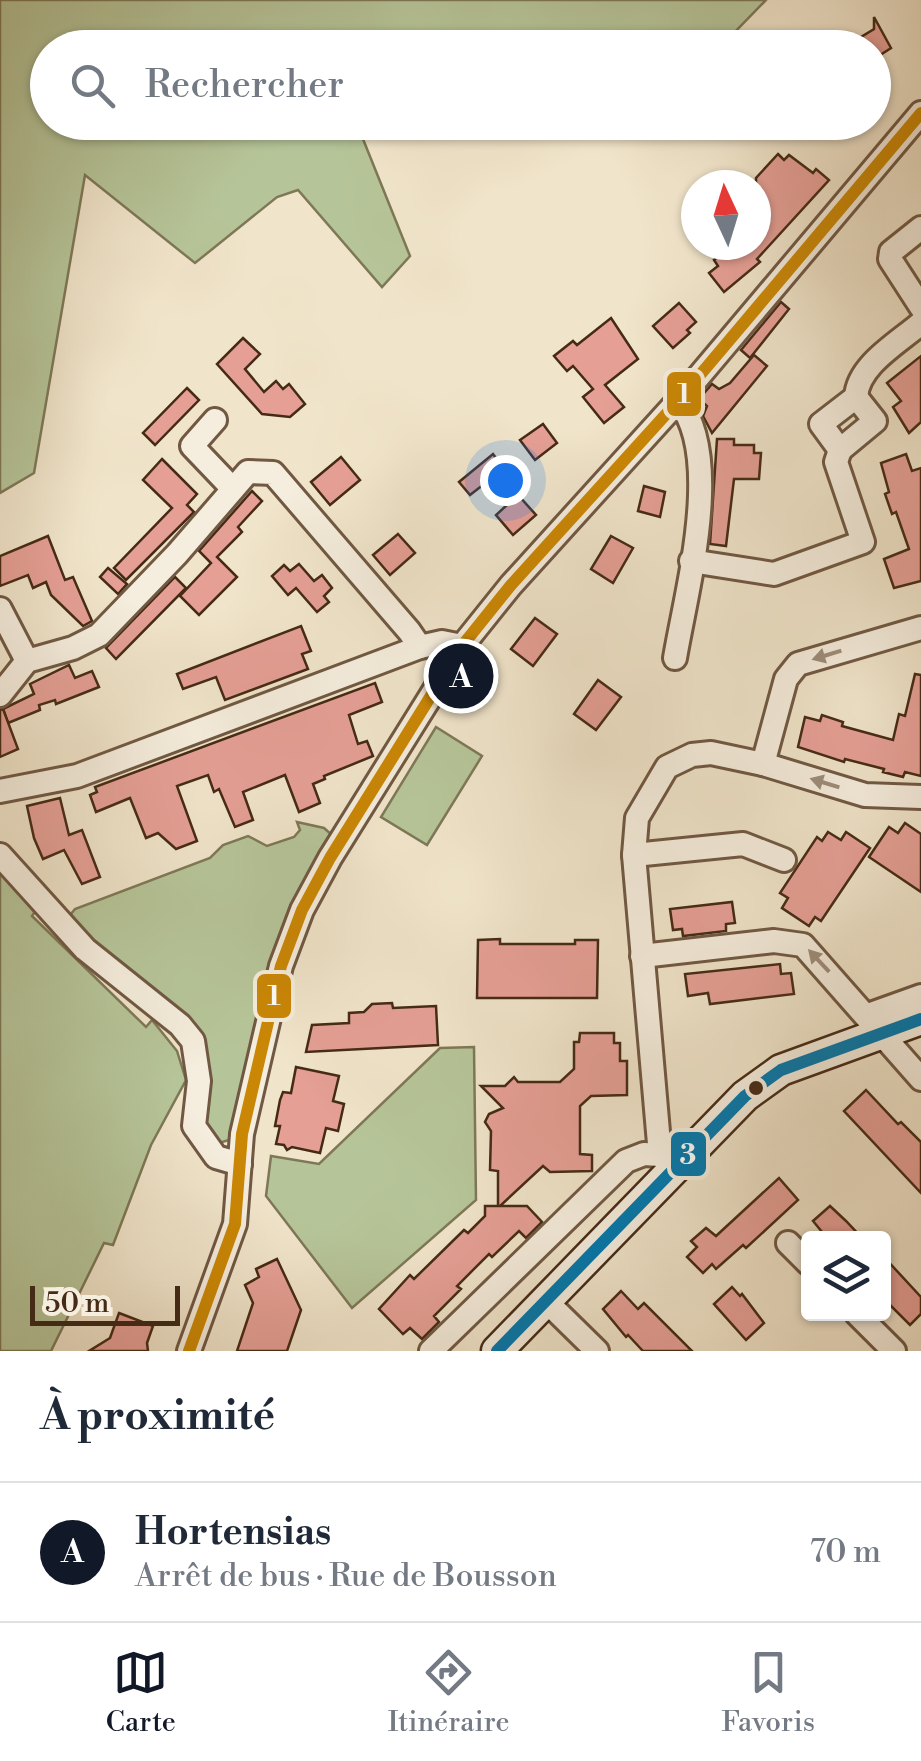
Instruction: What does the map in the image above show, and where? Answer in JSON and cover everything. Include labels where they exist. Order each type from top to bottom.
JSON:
[{"type":"main road","points":[[497,1351],[667,1160],[745,1096],[781,1070],[876,1024],[921,1020]]},
{"type":"street","points":[[189,1351],[235,1224],[242,1134],[281,966],[302,910],[330,858],[462,646],[678,401],[921,113]]},
{"type":"street","points":[[921,228],[891,252],[890,260],[921,307]]},
{"type":"street","points":[[692,561],[774,574],[862,542],[836,462],[840,450],[821,424],[856,398],[856,385],[864,372],[921,323]]},
{"type":"street","points":[[674,658],[703,477],[692,428],[678,401]]},
{"type":"street","points":[[215,420],[192,446],[233,489]]},
{"type":"street","points":[[0,694],[27,661],[73,648],[99,635],[248,472],[272,474],[420,647]]},
{"type":"street","points":[[0,609],[27,661]]},
{"type":"street","points":[[763,764],[786,680],[798,664],[921,628]]},
{"type":"street","points":[[0,792],[77,776],[420,647],[442,642],[462,646]]},
{"type":"street","points":[[431,1351],[626,1161],[644,1154],[667,1160],[634,854],[637,818],[667,767],[692,755],[711,753],[866,795],[921,796]]},
{"type":"street","points":[[634,854],[743,844],[784,860]]},
{"type":"street","points":[[0,855],[85,949],[180,1025],[193,1041],[199,1081],[194,1126],[216,1158],[240,1164]]},
{"type":"street","points":[[642,956],[774,940],[803,944],[921,1080]]},
{"type":"street","points":[[876,1024],[921,996]]},
{"type":"street","points":[[788,1243],[801,1256]]},
{"type":"street","points":[[545,1300],[597,1351]]},
{"type":"street","points":[[864,1321],[894,1351]]},
{"type":"green space","points":[[0,0],[766,0],[737,30],[30,30],[30,140],[363,140],[410,256],[382,287],[298,190],[277,197],[195,263],[85,175],[34,473],[0,493]]},
{"type":"green space","points":[[436,727],[482,756],[427,845],[381,817]]},
{"type":"green space","points":[[297,822],[324,828],[332,835],[271,961],[229,1140],[212,1145],[201,1127],[207,1061],[67,919],[75,909],[210,858],[223,845],[248,836],[267,846],[294,837],[300,830]]},
{"type":"green space","points":[[0,864],[40,904],[32,916],[146,1027],[152,1020],[177,1051],[186,1080],[151,1145],[113,1245],[104,1243],[51,1351],[0,1351]]},
{"type":"green space","points":[[474,1047],[476,1200],[352,1308],[266,1196],[271,1156],[319,1164],[440,1048]]},
{"type":"building","points":[[778,154],[784,160],[789,155],[829,180],[771,244],[771,170],[763,170]]},
{"type":"building","points":[[714,260],[760,262],[724,292],[709,273],[718,266]]},
{"type":"building","points":[[781,302],[789,309],[750,358],[741,350]]},
{"type":"building","points":[[679,303],[696,322],[673,348],[653,326]]},
{"type":"building","points":[[611,318],[638,359],[605,385],[624,407],[604,423],[583,397],[593,389],[573,366],[567,371],[554,356],[573,341],[577,345]]},
{"type":"building","points":[[243,338],[260,354],[245,369],[264,392],[276,381],[283,389],[289,384],[305,404],[290,417],[262,414],[217,364]]},
{"type":"building","points":[[754,355],[767,366],[712,433],[703,416],[707,406],[699,399],[712,384],[719,389],[730,383]]},
{"type":"building","points":[[921,356],[921,422],[909,433],[893,407],[901,401],[887,383]]},
{"type":"building","points":[[187,388],[199,400],[155,445],[143,433]]},
{"type":"building","points":[[543,424],[557,443],[535,460],[520,440]]},
{"type":"building","points":[[717,439],[734,439],[734,445],[754,445],[754,453],[761,453],[759,479],[734,479],[726,546],[710,544]]},
{"type":"building","points":[[493,454],[515,484],[511,487],[536,515],[513,535],[496,515],[507,505],[488,481],[470,495],[459,482]]},
{"type":"building","points":[[906,454],[912,471],[921,468],[921,581],[894,588],[884,559],[909,549],[885,494],[889,492],[881,463]]},
{"type":"building","points":[[341,457],[360,480],[330,505],[311,482]]},
{"type":"building","points":[[162,459],[197,494],[187,505],[194,512],[126,580],[114,568],[172,508],[143,480]]},
{"type":"building","points":[[644,486],[665,492],[660,517],[638,511]]},
{"type":"building","points":[[252,491],[262,501],[238,527],[242,532],[217,557],[237,577],[199,615],[180,596],[211,563],[199,551]]},
{"type":"building","points":[[398,534],[415,553],[390,575],[373,555]]},
{"type":"building","points":[[48,536],[65,580],[73,577],[92,621],[83,626],[51,595],[46,582],[33,588],[28,575],[0,586],[0,556]]},
{"type":"building","points":[[611,536],[633,548],[613,583],[591,569]]},
{"type":"building","points":[[299,564],[314,581],[322,575],[332,588],[324,596],[329,602],[317,612],[296,588],[288,595],[272,576],[284,565],[290,571]]},
{"type":"building","points":[[108,568],[127,584],[118,594],[100,577]]},
{"type":"building","points":[[175,577],[186,588],[116,659],[106,648]]},
{"type":"building","points":[[535,618],[557,634],[533,666],[511,649]]},
{"type":"building","points":[[301,626],[311,651],[302,654],[308,669],[225,700],[216,677],[183,689],[177,674]]},
{"type":"building","points":[[69,665],[75,678],[92,671],[99,687],[56,704],[55,700],[39,705],[40,710],[8,723],[3,709],[34,694],[30,684]]},
{"type":"building","points":[[915,674],[921,675],[921,776],[905,772],[903,777],[798,747],[805,717],[820,721],[822,715],[843,722],[842,726],[893,740],[899,714],[905,716]]},
{"type":"building","points":[[598,680],[621,697],[596,730],[574,714]]},
{"type":"building","points":[[375,683],[382,702],[349,715],[358,744],[367,741],[373,756],[313,784],[320,803],[299,812],[285,775],[243,792],[253,820],[235,827],[219,789],[214,792],[208,775],[177,786],[197,841],[176,849],[158,833],[146,838],[130,798],[96,812],[90,795],[97,792],[95,787]]},
{"type":"building","points":[[3,709],[18,749],[0,757],[0,710]]},
{"type":"building","points":[[60,798],[69,835],[82,830],[100,877],[82,884],[64,850],[43,859],[34,838],[27,806]]},
{"type":"building","points":[[905,823],[921,834],[921,892],[869,857],[889,827],[898,833]]},
{"type":"building","points":[[828,832],[841,840],[846,832],[870,848],[821,921],[815,917],[809,926],[782,908],[788,898],[780,893],[817,837],[822,841]]},
{"type":"building","points":[[732,902],[735,923],[726,924],[726,931],[683,936],[682,929],[673,930],[670,909]]},
{"type":"building","points":[[500,939],[500,944],[575,944],[575,940],[598,940],[597,998],[477,998],[478,940]]},
{"type":"building","points":[[780,964],[781,974],[791,973],[794,994],[710,1004],[708,993],[688,996],[685,974]]},
{"type":"building","points":[[392,1003],[393,1008],[436,1006],[438,1045],[306,1052],[312,1025],[349,1023],[349,1013],[364,1012],[372,1004]]},
{"type":"building","points":[[580,1033],[614,1033],[614,1043],[620,1043],[620,1061],[627,1061],[627,1095],[591,1096],[580,1106],[580,1154],[592,1155],[592,1171],[550,1172],[543,1166],[500,1206],[527,1206],[542,1222],[526,1238],[519,1231],[492,1257],[489,1254],[457,1286],[461,1289],[434,1316],[439,1322],[422,1339],[410,1328],[403,1334],[379,1309],[410,1275],[414,1279],[464,1230],[468,1233],[485,1216],[485,1206],[498,1206],[498,1171],[490,1170],[491,1131],[485,1122],[489,1114],[503,1108],[481,1086],[505,1086],[514,1077],[518,1082],[560,1082],[574,1069],[574,1042],[579,1042]]},
{"type":"building","points":[[296,1067],[339,1076],[333,1101],[344,1104],[338,1131],[326,1128],[320,1153],[292,1147],[287,1150],[276,1144],[280,1100],[283,1092],[291,1093]]},
{"type":"building","points":[[866,1090],[921,1142],[921,1193],[844,1111]]},
{"type":"building","points":[[779,1178],[798,1200],[746,1248],[743,1245],[716,1269],[712,1264],[703,1273],[687,1257],[697,1247],[691,1241],[706,1228],[716,1236]]},
{"type":"building","points":[[830,1206],[855,1231],[821,1231],[813,1221]]},
{"type":"building","points":[[277,1259],[301,1310],[287,1351],[237,1351],[253,1303],[245,1285],[259,1277],[256,1269]]},
{"type":"building","points":[[891,1265],[921,1297],[921,1314],[910,1325],[891,1306]]},
{"type":"building","points":[[732,1287],[764,1323],[746,1340],[714,1304]]},
{"type":"building","points":[[621,1291],[638,1309],[644,1303],[692,1351],[643,1351],[626,1337],[603,1309]]},
{"type":"building","points":[[119,1313],[153,1326],[148,1351],[89,1351],[110,1338]]},
{"type":"transit line","name":"1","points":[[189,1351],[235,1224],[242,1134],[281,966],[302,910],[330,858],[462,646],[511,585],[678,401],[921,113]]},
{"type":"transit line","name":"3","points":[[497,1351],[745,1096],[781,1070],[921,1019]]},
{"type":"place","name":"Hortensias","points":[[461,676]]}]
